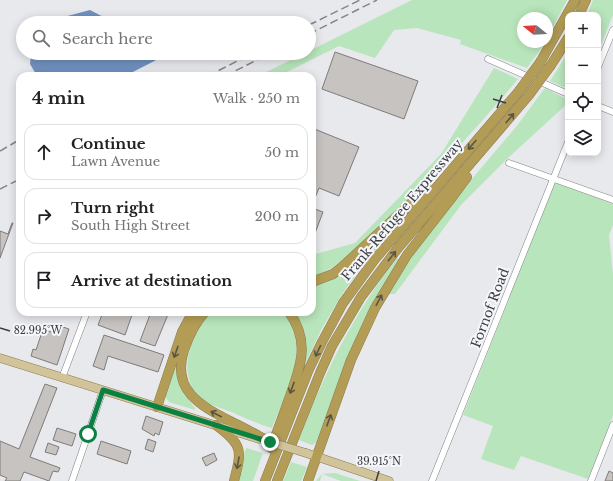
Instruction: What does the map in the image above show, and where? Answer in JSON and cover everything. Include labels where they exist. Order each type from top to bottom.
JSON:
[{"type":"highway","name":"Frank-Refugee Expressway","points":[[265,481],[309,369],[343,303],[371,264],[519,91],[541,61],[575,0]]},
{"type":"highway","points":[[580,12],[586,0]]},
{"type":"highway","name":"Frank-Refugee Expressway","points":[[277,481],[320,373],[353,310],[398,248],[529,95],[565,43]]},
{"type":"highway","points":[[308,481],[351,360],[381,295],[407,255],[450,200],[491,141]]},
{"type":"highway","points":[[316,280],[342,268],[420,195],[440,182]]},
{"type":"highway","points":[[157,407],[182,332],[191,316]]},
{"type":"highway","points":[[202,316],[191,333],[182,357],[182,373],[184,384],[188,392],[201,405],[250,434],[270,442]]},
{"type":"highway","points":[[259,481],[301,361],[300,334],[298,326],[292,316]]},
{"type":"highway","points":[[216,425],[232,437],[239,452],[234,481]]},
{"type":"main road","points":[[0,358],[216,425],[250,434]]},
{"type":"main road","points":[[270,442],[389,481]]},
{"type":"street","points":[[601,60],[613,30]]},
{"type":"street","points":[[488,59],[565,93]]},
{"type":"street","points":[[601,107],[613,112]]},
{"type":"street","name":"Fornof Road","points":[[432,481],[565,150]]},
{"type":"street","points":[[509,163],[613,200]]},
{"type":"street","points":[[62,378],[85,316]]},
{"type":"street","points":[[72,481],[103,390]]},
{"type":"street","points":[[591,481],[613,425]]},
{"type":"green space","points":[[412,0],[567,0],[553,27],[553,12],[517,12],[517,48],[542,48],[527,68],[460,44],[461,40],[417,28],[394,30],[375,58],[339,46],[316,58],[316,48]]},
{"type":"green space","points":[[593,0],[613,0],[613,15],[601,45],[601,12],[588,12]]},
{"type":"green space","points":[[565,58],[565,88],[550,81]]},
{"type":"green space","points":[[291,60],[311,60],[287,72],[266,72]]},
{"type":"green space","points":[[494,68],[518,79],[471,134],[370,237],[334,267],[316,275],[316,254],[355,243],[441,154]]},
{"type":"green space","points":[[545,88],[565,98],[565,106],[507,159],[461,205],[395,294],[386,294],[408,257],[516,127]]},
{"type":"green space","points":[[555,182],[613,204],[613,225],[609,235],[613,274],[613,416],[588,479],[521,456],[514,470],[481,459],[493,426],[463,415]]},
{"type":"green space","points":[[386,231],[388,233],[342,294],[321,330],[302,371],[294,316],[316,316],[316,282]]},
{"type":"green space","points":[[397,258],[400,260],[377,295],[361,327],[316,443],[312,445],[299,440],[319,391],[341,345],[366,301]]},
{"type":"green space","points":[[208,316],[286,316],[292,326],[296,341],[296,355],[290,385],[272,428],[211,405],[196,396],[190,382],[187,363],[191,345]]},
{"type":"green space","points":[[175,365],[177,366],[185,393],[195,410],[169,402],[164,395]]},
{"type":"green space","points":[[246,448],[263,453],[253,481],[237,481]]},
{"type":"green space","points":[[291,462],[307,467],[301,481],[283,481]]},
{"type":"green space","points":[[335,473],[360,481],[341,481],[322,474]]},
{"type":"green space","points":[[322,474],[320,481],[316,481]]},
{"type":"water","points":[[90,10],[102,16],[68,16]]},
{"type":"water","points":[[30,60],[156,60],[133,72],[35,72],[30,64]]},
{"type":"building","points":[[335,52],[418,81],[404,119],[322,89]]},
{"type":"building","points":[[316,130],[359,147],[339,196],[319,188],[316,195]]},
{"type":"building","points":[[316,209],[323,212],[316,230]]},
{"type":"building","points":[[12,223],[0,258],[0,231],[8,234]]},
{"type":"building","points":[[101,316],[132,316],[125,335],[98,325]]},
{"type":"building","points":[[149,316],[167,316],[155,346],[140,341]]},
{"type":"building","points":[[54,324],[69,329],[57,365],[31,356],[33,349],[36,350],[43,329],[51,332]]},
{"type":"building","points":[[104,335],[164,355],[158,372],[108,356],[104,370],[93,366]]},
{"type":"building","points":[[45,384],[57,388],[30,457],[60,468],[58,472],[53,471],[49,481],[24,472],[20,481],[5,481],[7,478],[0,475],[0,441],[19,449]]},
{"type":"building","points":[[146,416],[163,422],[159,435],[155,433],[154,436],[142,429]]},
{"type":"building","points":[[57,428],[76,434],[72,446],[53,440]]},
{"type":"building","points":[[148,439],[156,442],[153,452],[145,449]]},
{"type":"building","points":[[101,441],[131,451],[127,464],[97,454]]},
{"type":"building","points":[[48,443],[59,447],[56,455],[45,452]]},
{"type":"building","points":[[214,453],[217,460],[206,466],[202,458]]},
{"type":"building","points":[[609,471],[613,473],[613,481],[605,481]]},
{"type":"railway","points":[[316,22],[360,0]]},
{"type":"railway","points":[[316,30],[377,0]]},
{"type":"railway","points":[[216,72],[239,60]]},
{"type":"railway","points":[[233,72],[257,60]]},
{"type":"railway","points":[[0,151],[16,142]]},
{"type":"railway","points":[[0,189],[16,181]]},
{"type":"route","points":[[88,434],[103,390],[270,442]]}]
